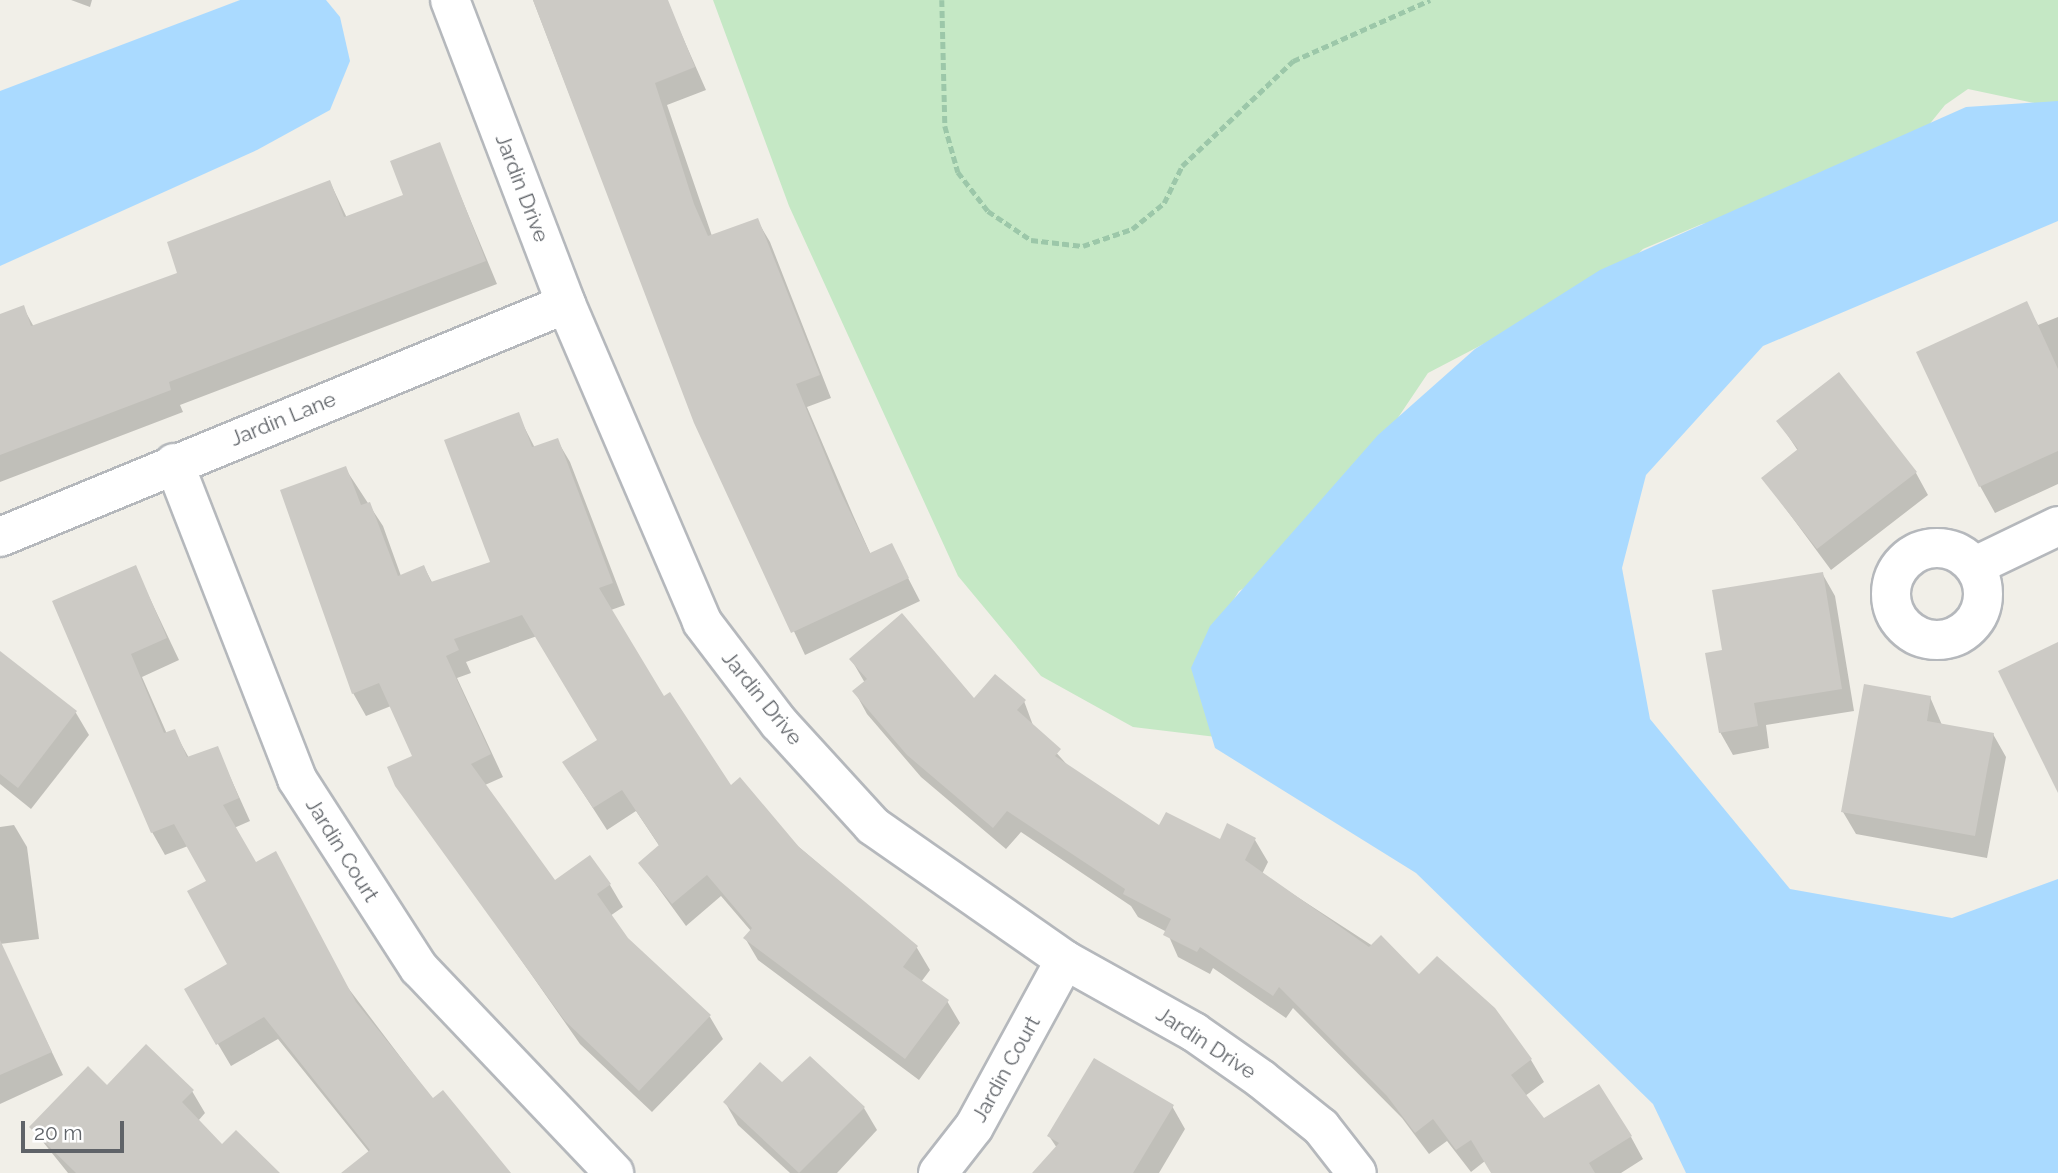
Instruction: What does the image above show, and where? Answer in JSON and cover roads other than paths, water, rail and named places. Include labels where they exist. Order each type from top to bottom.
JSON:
[{"type":"street","name":"Jardin Drive","points":[[450,0],[566,304],[702,622],[771,713],[873,826],[1065,960],[1194,1032],[1261,1079],[1321,1127],[1357,1173]]},
{"type":"street","name":"Jardin Lane","points":[[0,537],[174,463],[566,304]]},
{"type":"street","name":"Jardin Court","points":[[174,463],[297,779],[419,968],[614,1173]]},
{"type":"street","points":[[1975,566],[2058,526]]},
{"type":"street","name":"Jardin Court","points":[[938,1173],[974,1127],[1065,960]]},
{"type":"water","points":[[240,0],[326,0],[340,17],[350,61],[330,110],[257,150],[0,266],[0,91]]},
{"type":"water","points":[[2058,101],[2058,221],[1763,346],[1646,475],[1622,568],[1650,719],[1790,889],[1952,918],[2058,879],[2058,1173],[1686,1173],[1653,1104],[1416,873],[1215,748],[1191,668],[1210,626],[1378,435],[1475,349],[1600,270],[1966,107]]}]
